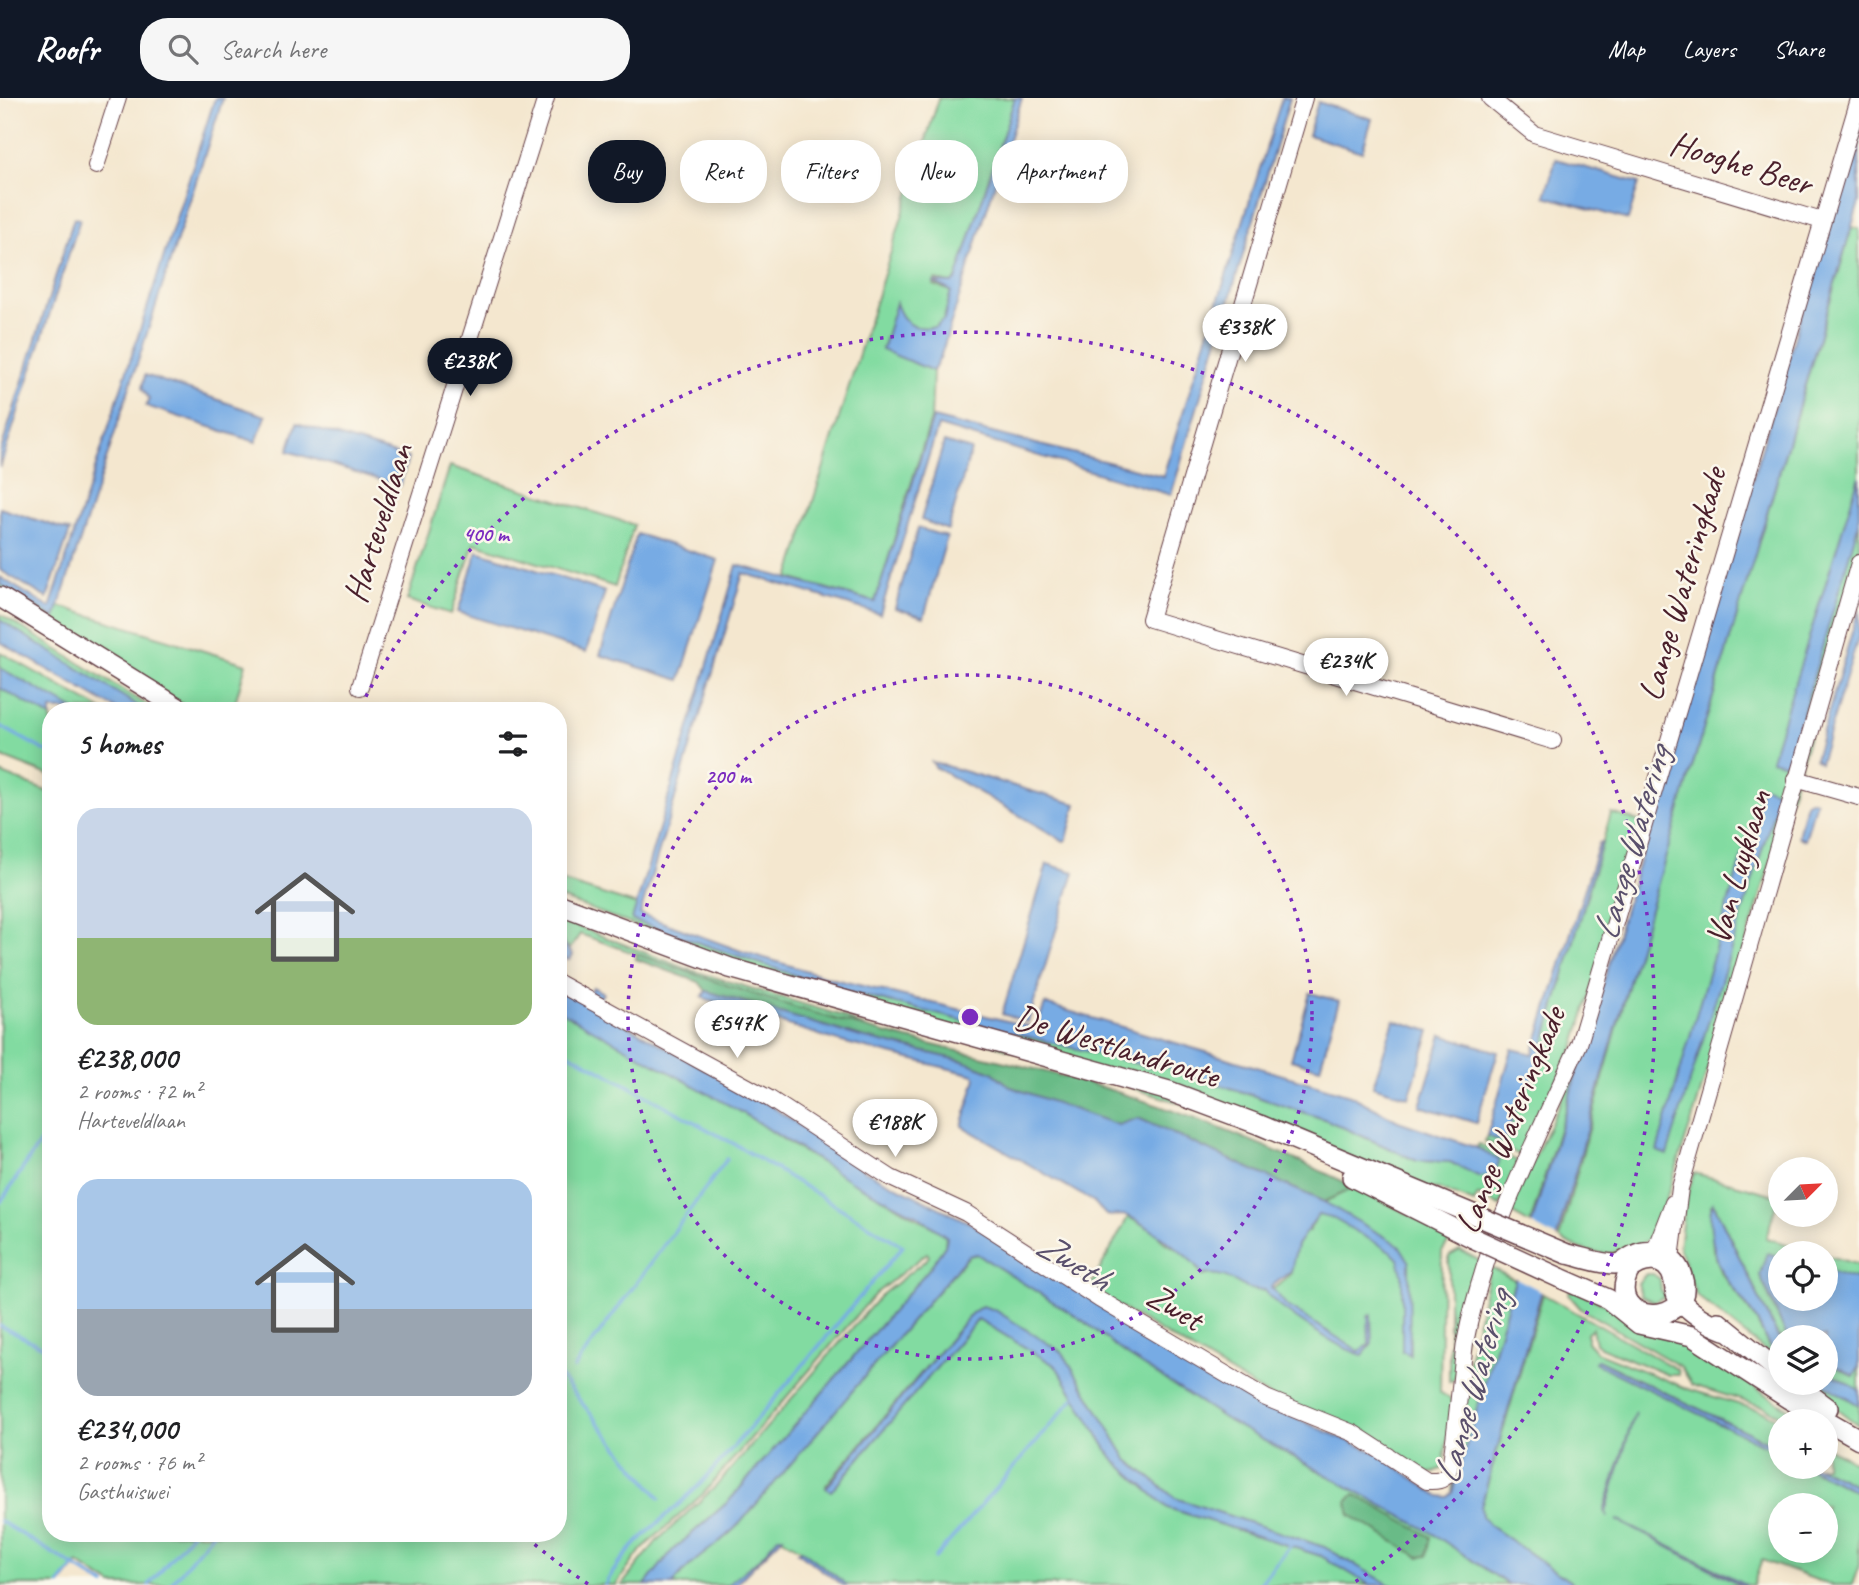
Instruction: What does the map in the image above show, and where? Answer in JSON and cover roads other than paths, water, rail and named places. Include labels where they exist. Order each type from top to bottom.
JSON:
[{"type":"main road","points":[[0,597],[169,702]]},
{"type":"main road","points":[[0,609],[150,702]]},
{"type":"main road","name":"De Westlandroute","points":[[567,907],[742,972],[1169,1091],[1260,1125],[1567,1254],[1627,1266]]},
{"type":"main road","name":"De Westlandroute","points":[[567,918],[675,960],[800,1000],[1073,1072],[1199,1112],[1304,1155],[1473,1238],[1608,1299],[1639,1324],[1678,1330],[1731,1358]]},
{"type":"main road","points":[[1677,1300],[1657,1316],[1642,1314],[1631,1305],[1625,1292],[1627,1266],[1641,1252],[1658,1257],[1658,1262],[1669,1270],[1677,1300],[1711,1324],[1725,1330],[1768,1363]]},
{"type":"main road","name":"De Westlandroute","points":[[1560,1278],[1625,1292]]},
{"type":"main road","name":"De Westlandroute","points":[[1677,1300],[1684,1319],[1731,1358],[1789,1399],[1859,1438]]},
{"type":"main road","points":[[1812,1395],[1859,1427]]},
{"type":"street","points":[[96,166],[118,98]]},
{"type":"street","name":"Harteveldlaan","points":[[360,687],[546,98]]},
{"type":"street","points":[[1304,98],[1150,619],[1553,741]]},
{"type":"street","name":"Hooghe Beer","points":[[1490,98],[1534,134],[1822,221]]},
{"type":"street","name":"Lange Wateringkade","points":[[1438,1481],[1448,1474],[1452,1461],[1457,1395],[1466,1341],[1484,1266],[1525,1162],[1579,1044],[1859,99]]},
{"type":"street","name":"Van Luyklaan","points":[[1658,1257],[1859,563]]},
{"type":"street","points":[[1796,779],[1859,797]]},
{"type":"street","name":"Zwet","points":[[567,989],[769,1099],[891,1178],[966,1213],[1099,1298],[1266,1398],[1353,1433],[1427,1481],[1438,1481]]},
{"type":"water","points":[[215,98],[223,98],[55,618],[0,584],[0,577],[50,608]]},
{"type":"water","points":[[1015,98],[1022,98],[1009,140],[1001,140]]},
{"type":"water","points":[[1282,98],[1290,98],[1171,495],[938,426],[880,614],[743,573],[640,914],[741,951],[834,979],[1036,1028],[1045,1004],[1350,1095],[1398,1121],[1477,1148],[1499,1160],[1495,1174],[1480,1177],[1450,1162],[1417,1161],[1327,1120],[1161,1065],[1150,1067],[836,989],[632,920],[737,565],[875,602],[933,418],[1163,476]]},
{"type":"water","points":[[1318,102],[1372,119],[1362,152],[1308,135]]},
{"type":"water","points":[[1859,120],[1859,202],[1639,947],[1481,1506],[1482,1516],[1490,1526],[1575,1585],[1509,1585],[1429,1531],[1230,1422],[1124,1353],[1085,1322],[977,1254],[968,1256],[731,1532],[687,1568],[673,1585],[645,1585],[673,1550],[729,1501],[929,1269],[945,1246],[947,1237],[918,1216],[852,1182],[743,1113],[567,1015],[567,991],[587,997],[593,987],[603,993],[595,1007],[774,1108],[865,1171],[974,1225],[1255,1401],[1377,1453],[1438,1496],[1448,1497],[1452,1493]]},
{"type":"water","points":[[1556,159],[1639,183],[1628,220],[1545,196]]},
{"type":"water","points":[[992,169],[992,193],[940,358],[933,371],[882,350],[896,303],[902,316],[910,324],[935,327],[944,319],[951,291],[933,282],[952,283],[956,280]]},
{"type":"water","points":[[74,218],[80,219],[0,468],[0,453]]},
{"type":"water","points":[[145,375],[266,416],[256,442],[146,406],[149,399],[142,388]]},
{"type":"water","points":[[297,423],[408,458],[400,486],[288,451]]},
{"type":"water","points":[[944,442],[971,450],[948,530],[921,520]]},
{"type":"water","points":[[1859,476],[1859,522],[1788,764],[1771,760]]},
{"type":"water","points":[[0,508],[70,531],[47,598],[0,570]]},
{"type":"water","points":[[918,528],[947,537],[924,617],[895,608]]},
{"type":"water","points":[[637,534],[718,560],[680,680],[600,655]]},
{"type":"water","points":[[477,551],[605,592],[586,652],[458,612]]},
{"type":"water","points":[[1859,608],[1859,635],[1820,763],[1815,759]]},
{"type":"water","points":[[0,620],[132,702],[104,702],[0,642]]},
{"type":"water","points":[[0,668],[61,702],[42,702],[42,712],[0,688]]},
{"type":"water","points":[[932,762],[1076,804],[1067,839],[1064,841],[935,767]]},
{"type":"water","points":[[1762,786],[1780,792],[1667,1155],[1657,1151]]},
{"type":"water","points":[[1816,801],[1805,840],[1798,837],[1806,802]]},
{"type":"water","points":[[1602,842],[1536,1072],[1523,1094],[1503,1142],[1487,1136],[1512,1049],[1533,1054],[1599,843]]},
{"type":"water","points":[[1047,864],[1074,872],[1028,1022],[1002,1014]]},
{"type":"water","points":[[567,948],[573,955],[567,959]]},
{"type":"water","points":[[706,991],[861,1037],[963,1061],[992,1072],[1011,1087],[1118,1125],[1138,1118],[1324,1202],[1399,1245],[1409,1261],[1410,1355],[1402,1351],[1402,1274],[1398,1259],[1390,1251],[1334,1219],[1318,1215],[1297,1245],[1291,1271],[1271,1287],[1287,1306],[1359,1351],[1369,1345],[1368,1316],[1371,1315],[1372,1344],[1363,1355],[1310,1327],[1281,1307],[1264,1290],[1249,1289],[1222,1276],[1202,1275],[1181,1252],[1145,1226],[1127,1216],[1106,1215],[1094,1202],[962,1126],[976,1078],[974,1075],[838,1041],[709,1000],[702,997]]},
{"type":"water","points":[[1310,993],[1339,1001],[1320,1068],[1291,1060]]},
{"type":"water","points":[[1394,1020],[1430,1031],[1409,1097],[1373,1086]]},
{"type":"water","points":[[1442,1035],[1498,1052],[1476,1123],[1420,1106]]},
{"type":"water","points":[[1713,1203],[1772,1325],[1768,1325],[1768,1343],[1749,1308],[1727,1280],[1717,1259],[1710,1212]]},
{"type":"water","points":[[1767,1253],[1768,1253],[1768,1293],[1760,1275]]},
{"type":"water","points":[[1838,1274],[1859,1280],[1859,1366],[1854,1376],[1838,1367],[1838,1325],[1782,1325],[1776,1311],[1838,1311]]},
{"type":"water","points":[[982,1306],[995,1310],[1063,1353],[1127,1459],[1175,1498],[1324,1547],[1390,1585],[1370,1585],[1321,1556],[1168,1508],[1113,1459],[1056,1366],[978,1319],[835,1487],[831,1491],[826,1488],[971,1314]]},
{"type":"water","points":[[1597,1360],[1768,1442],[1768,1447],[1595,1363]]},
{"type":"water","points":[[1838,1378],[1859,1390],[1859,1405],[1838,1393]]},
{"type":"water","points":[[1635,1412],[1606,1512],[1608,1517],[1604,1511]]},
{"type":"water","points":[[1838,1477],[1859,1487],[1859,1493],[1831,1479],[1838,1479]]},
{"type":"water","points":[[1617,1520],[1747,1585],[1741,1585]]},
{"type":"water","points":[[778,1537],[783,1537],[735,1585],[727,1585],[760,1558]]},
{"type":"water","points":[[802,1550],[847,1585],[842,1585],[798,1552]]},
{"type":"waterway","points":[[0,726],[42,749]]},
{"type":"waterway","points":[[567,1052],[736,1145],[903,1246],[729,1452],[690,1494],[638,1542],[605,1585]]},
{"type":"waterway","points":[[0,1203],[42,1140]]},
{"type":"waterway","points":[[574,1368],[727,1159]]},
{"type":"waterway","points":[[0,1326],[42,1347]]},
{"type":"waterway","points":[[567,1385],[660,1498]]},
{"type":"waterway","points":[[935,1558],[1074,1398]]},
{"type":"waterway","points":[[0,1521],[105,1585]]},
{"type":"waterway","points":[[149,1585],[185,1542]]},
{"type":"waterway","points":[[170,1585],[206,1542]]},
{"type":"waterway","points":[[1259,1585],[1290,1546]]},
{"type":"waterway","points":[[59,1585],[75,1565]]},
{"type":"water label","name":"Lange Watering","points":[[1631,843]]},
{"type":"water label","name":"Zweth","points":[[1074,1261]]},
{"type":"water label","name":"Lange Watering","points":[[1472,1387]]}]
